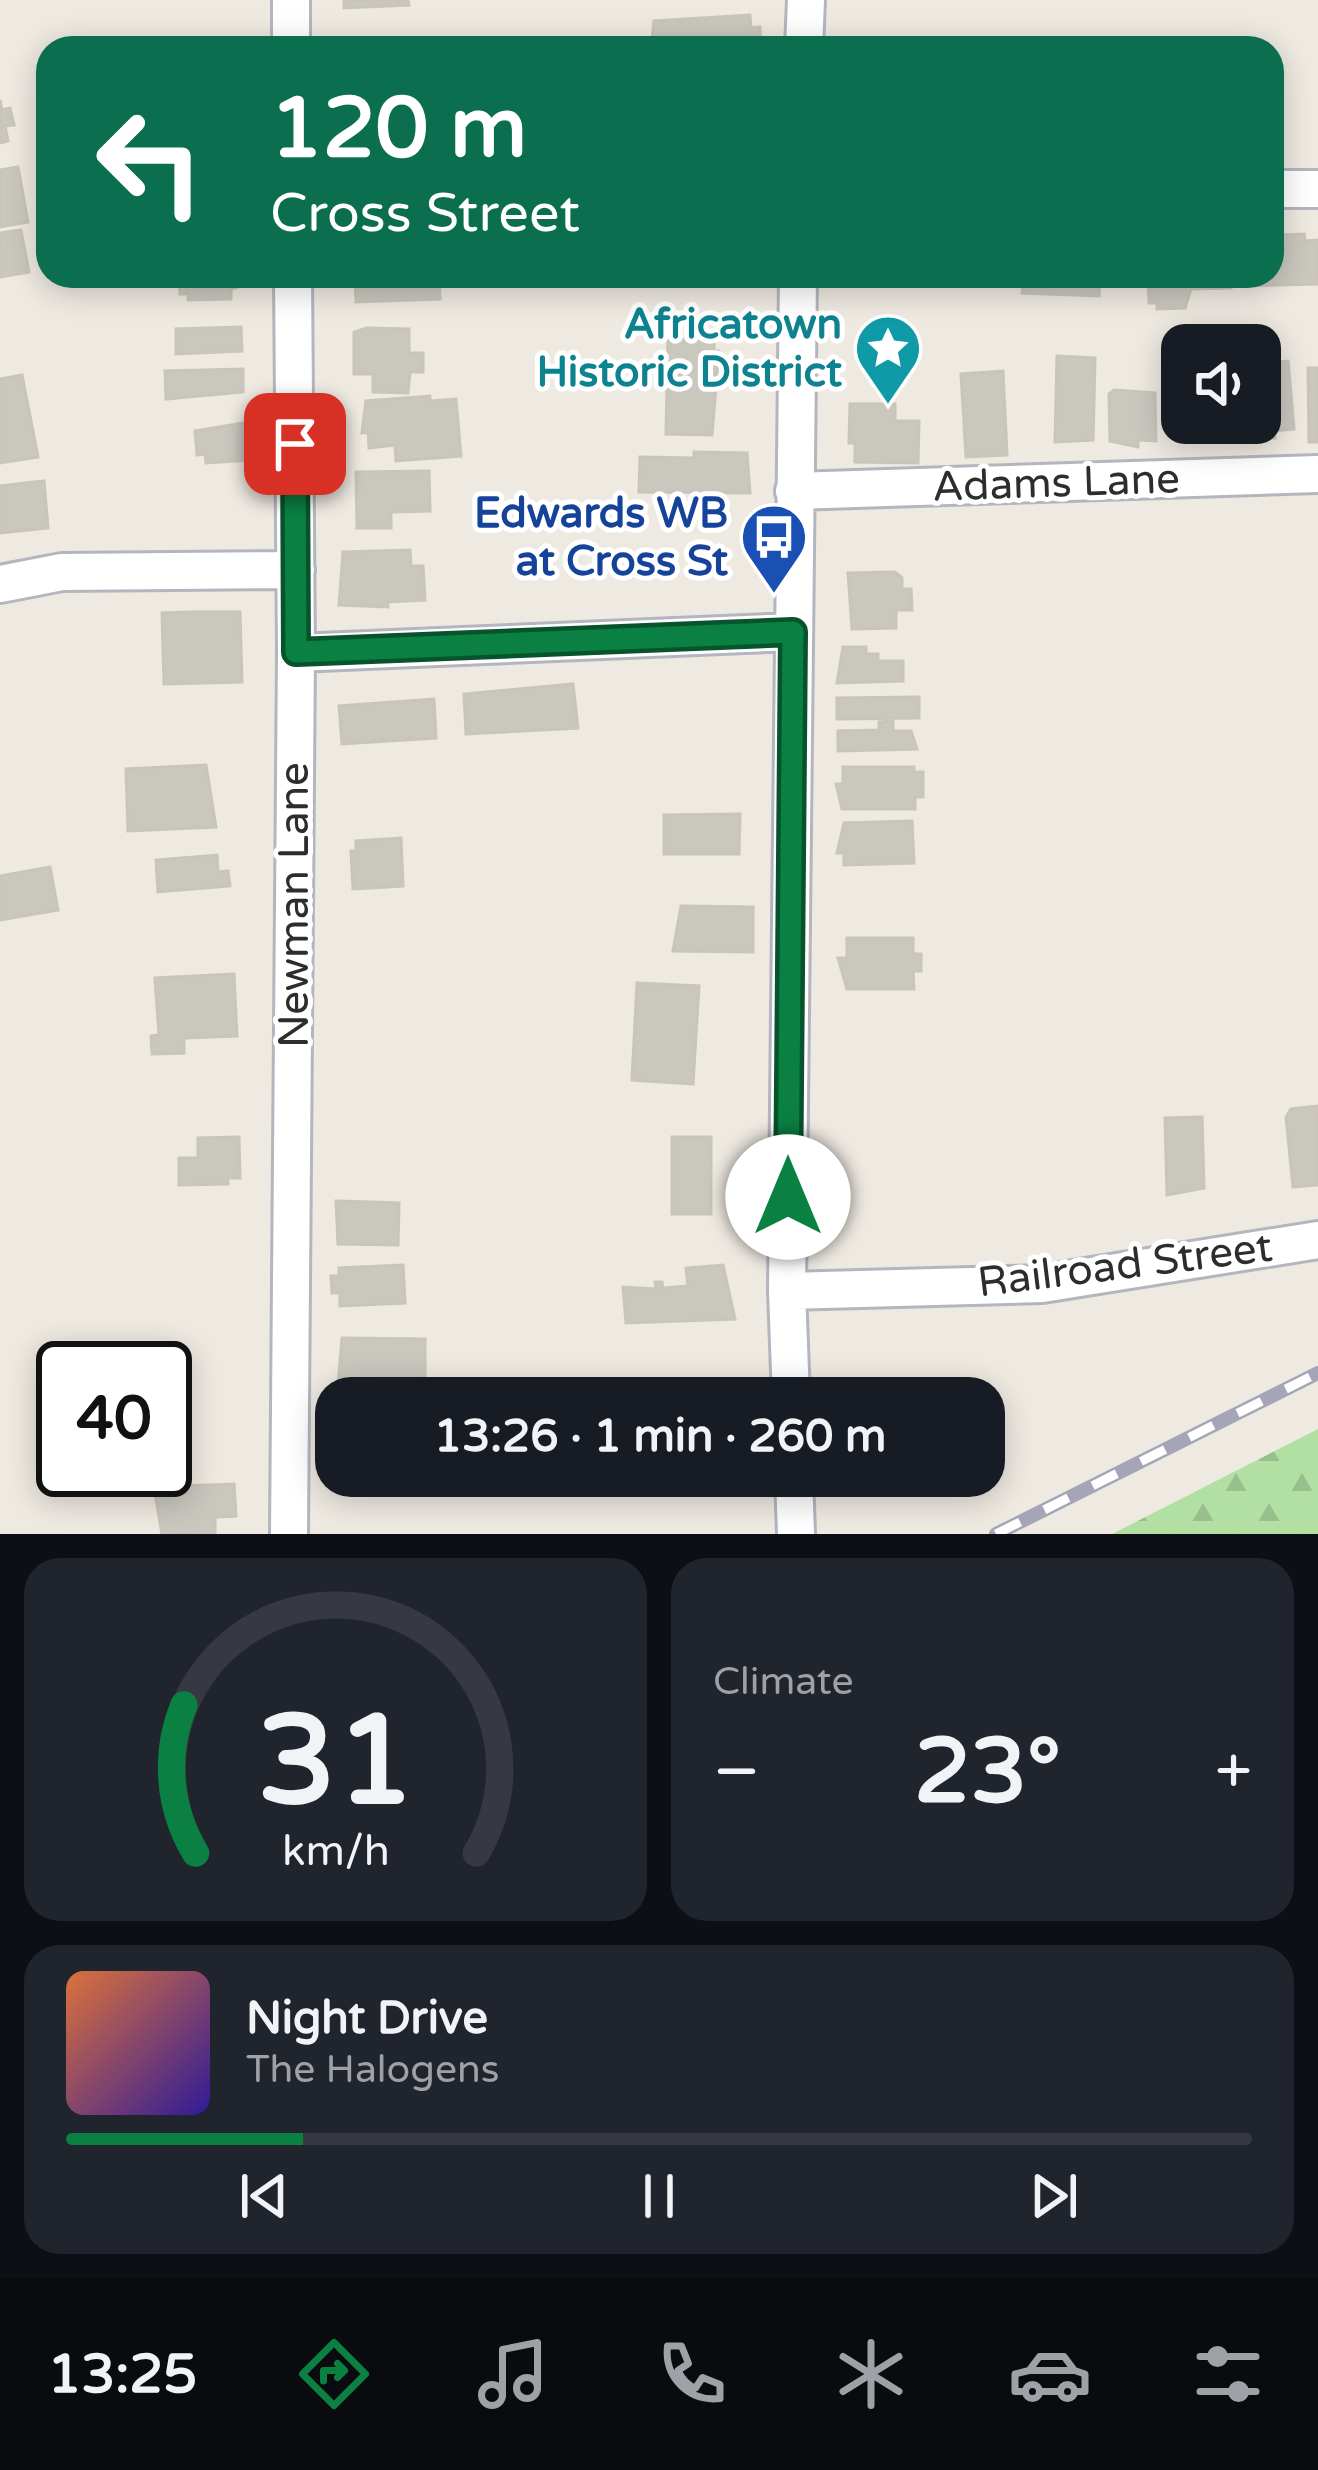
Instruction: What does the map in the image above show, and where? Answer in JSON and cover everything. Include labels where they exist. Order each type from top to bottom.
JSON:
[{"type":"street","points":[[290,0],[291,36]]},
{"type":"street","points":[[804,36],[806,0]]},
{"type":"street","points":[[1284,189],[1318,189]]},
{"type":"street","name":"Newman Lane","points":[[289,1534],[296,652],[293,288]]},
{"type":"street","points":[[790,1377],[799,288]]},
{"type":"street","name":"Adams Lane","points":[[794,491],[1318,474]]},
{"type":"street","points":[[0,584],[62,572],[296,570]]},
{"type":"street","points":[[296,652],[793,632]]},
{"type":"street","name":"Railroad Street","points":[[788,1291],[1042,1284],[1318,1240]]},
{"type":"street","points":[[795,1497],[796,1534]]},
{"type":"green space","points":[[1318,1429],[1318,1534],[1112,1534]]},
{"type":"building","points":[[344,0],[408,0],[409,5],[344,8]]},
{"type":"building","points":[[750,15],[751,28],[760,27],[760,36],[652,36],[654,21]]},
{"type":"building","points":[[0,100],[2,110],[10,108],[14,125],[5,126],[8,141],[0,143]]},
{"type":"building","points":[[18,167],[28,222],[0,227],[0,170]]},
{"type":"building","points":[[21,230],[29,272],[0,277],[0,233]]},
{"type":"building","points":[[1304,234],[1305,241],[1318,240],[1318,284],[1284,285],[1284,235]]},
{"type":"building","points":[[180,288],[234,288],[231,299],[188,300],[188,294],[180,294]]},
{"type":"building","points":[[355,288],[440,288],[440,299],[356,302]]},
{"type":"building","points":[[1022,288],[1099,288],[1099,296],[1022,293]]},
{"type":"building","points":[[1148,288],[1231,288],[1191,289],[1185,308],[1157,309],[1157,303],[1149,303]]},
{"type":"building","points":[[241,327],[242,351],[176,354],[176,329]]},
{"type":"building","points":[[409,329],[409,353],[423,353],[423,372],[410,372],[408,393],[373,392],[373,374],[354,374],[354,332]]},
{"type":"building","points":[[668,339],[714,339],[714,351],[719,351],[712,435],[666,434]]},
{"type":"building","points":[[1057,356],[1095,358],[1093,440],[1055,442]]},
{"type":"building","points":[[1288,361],[1294,429],[1281,430],[1281,362]]},
{"type":"building","points":[[1308,368],[1318,368],[1318,442],[1309,442]]},
{"type":"building","points":[[243,369],[243,392],[166,399],[165,371]]},
{"type":"building","points":[[1003,371],[1007,455],[966,457],[961,374]]},
{"type":"building","points":[[22,375],[38,457],[0,463],[0,379]]},
{"type":"building","points":[[1114,390],[1155,393],[1156,441],[1138,440],[1138,447],[1110,441],[1109,394]]},
{"type":"building","points":[[430,396],[430,401],[456,399],[461,456],[396,461],[395,445],[369,448],[368,432],[362,433],[366,401]]},
{"type":"building","points":[[850,404],[895,404],[895,421],[919,421],[918,463],[855,462],[855,443],[849,443]]},
{"type":"building","points":[[249,422],[252,460],[206,463],[205,454],[197,455],[195,431]]},
{"type":"building","points":[[694,452],[747,453],[750,493],[639,492],[640,457],[694,458]]},
{"type":"building","points":[[429,471],[430,511],[391,512],[391,528],[357,528],[356,472]]},
{"type":"building","points":[[44,481],[48,528],[0,533],[0,486]]},
{"type":"building","points":[[410,550],[411,566],[423,566],[425,600],[387,602],[388,607],[339,605],[343,552]]},
{"type":"building","points":[[895,572],[902,578],[902,589],[911,589],[912,610],[896,610],[896,628],[852,629],[848,573]]},
{"type":"building","points":[[240,612],[242,682],[164,684],[162,613]]},
{"type":"building","points":[[843,647],[866,647],[866,654],[878,654],[878,661],[903,661],[903,681],[837,683]]},
{"type":"building","points":[[573,684],[578,728],[466,734],[464,694]]},
{"type":"building","points":[[919,697],[919,718],[837,719],[837,698]]},
{"type":"building","points":[[434,699],[436,738],[342,744],[339,706]]},
{"type":"building","points":[[893,721],[893,731],[911,731],[917,749],[838,751],[838,731],[879,730],[879,722]]},
{"type":"building","points":[[206,765],[216,827],[128,831],[126,769]]},
{"type":"building","points":[[843,767],[914,767],[914,772],[923,772],[923,797],[915,797],[915,809],[842,809],[836,784],[843,784]]},
{"type":"building","points":[[740,814],[739,854],[664,854],[664,815]]},
{"type":"building","points":[[912,821],[914,863],[844,865],[844,853],[837,853],[844,823]]},
{"type":"building","points":[[401,838],[403,886],[353,889],[351,851],[356,851],[356,841]]},
{"type":"building","points":[[217,855],[218,872],[228,871],[230,886],[158,892],[156,860]]},
{"type":"building","points":[[50,867],[58,910],[0,920],[0,876]]},
{"type":"building","points":[[681,906],[753,907],[753,952],[673,951]]},
{"type":"building","points":[[847,938],[913,938],[913,954],[921,954],[921,971],[913,971],[914,989],[847,989],[838,958],[847,958]]},
{"type":"building","points":[[234,974],[237,1036],[184,1038],[184,1053],[152,1054],[151,1036],[159,1035],[155,978]]},
{"type":"building","points":[[637,983],[699,986],[693,1084],[632,1080]]},
{"type":"building","points":[[1318,1106],[1318,1185],[1293,1187],[1286,1117],[1291,1109]]},
{"type":"building","points":[[1202,1117],[1204,1188],[1167,1195],[1165,1118]]},
{"type":"building","points":[[239,1137],[240,1178],[228,1178],[228,1184],[179,1185],[179,1158],[198,1158],[198,1138]]},
{"type":"building","points":[[672,1137],[711,1137],[711,1214],[672,1214]]},
{"type":"building","points":[[336,1201],[399,1203],[398,1245],[338,1244]]},
{"type":"building","points":[[403,1265],[405,1303],[340,1306],[340,1293],[332,1293],[331,1276],[339,1276],[339,1268]]},
{"type":"building","points":[[723,1265],[735,1319],[626,1323],[623,1287],[656,1289],[655,1282],[662,1282],[663,1288],[688,1286],[686,1268]]},
{"type":"building","points":[[342,1338],[425,1339],[425,1377],[339,1377]]},
{"type":"building","points":[[234,1484],[236,1516],[215,1517],[215,1534],[162,1534],[156,1497],[192,1497],[192,1486]]},
{"type":"railway","points":[[996,1534],[1318,1373]]},
{"type":"place","name":"Africatown Historic District","points":[[888,407]]},
{"type":"place","name":"Edwards WB at Cross St","points":[[774,596]]},
{"type":"route","points":[[295,444],[296,652],[793,632],[788,1197]]}]
